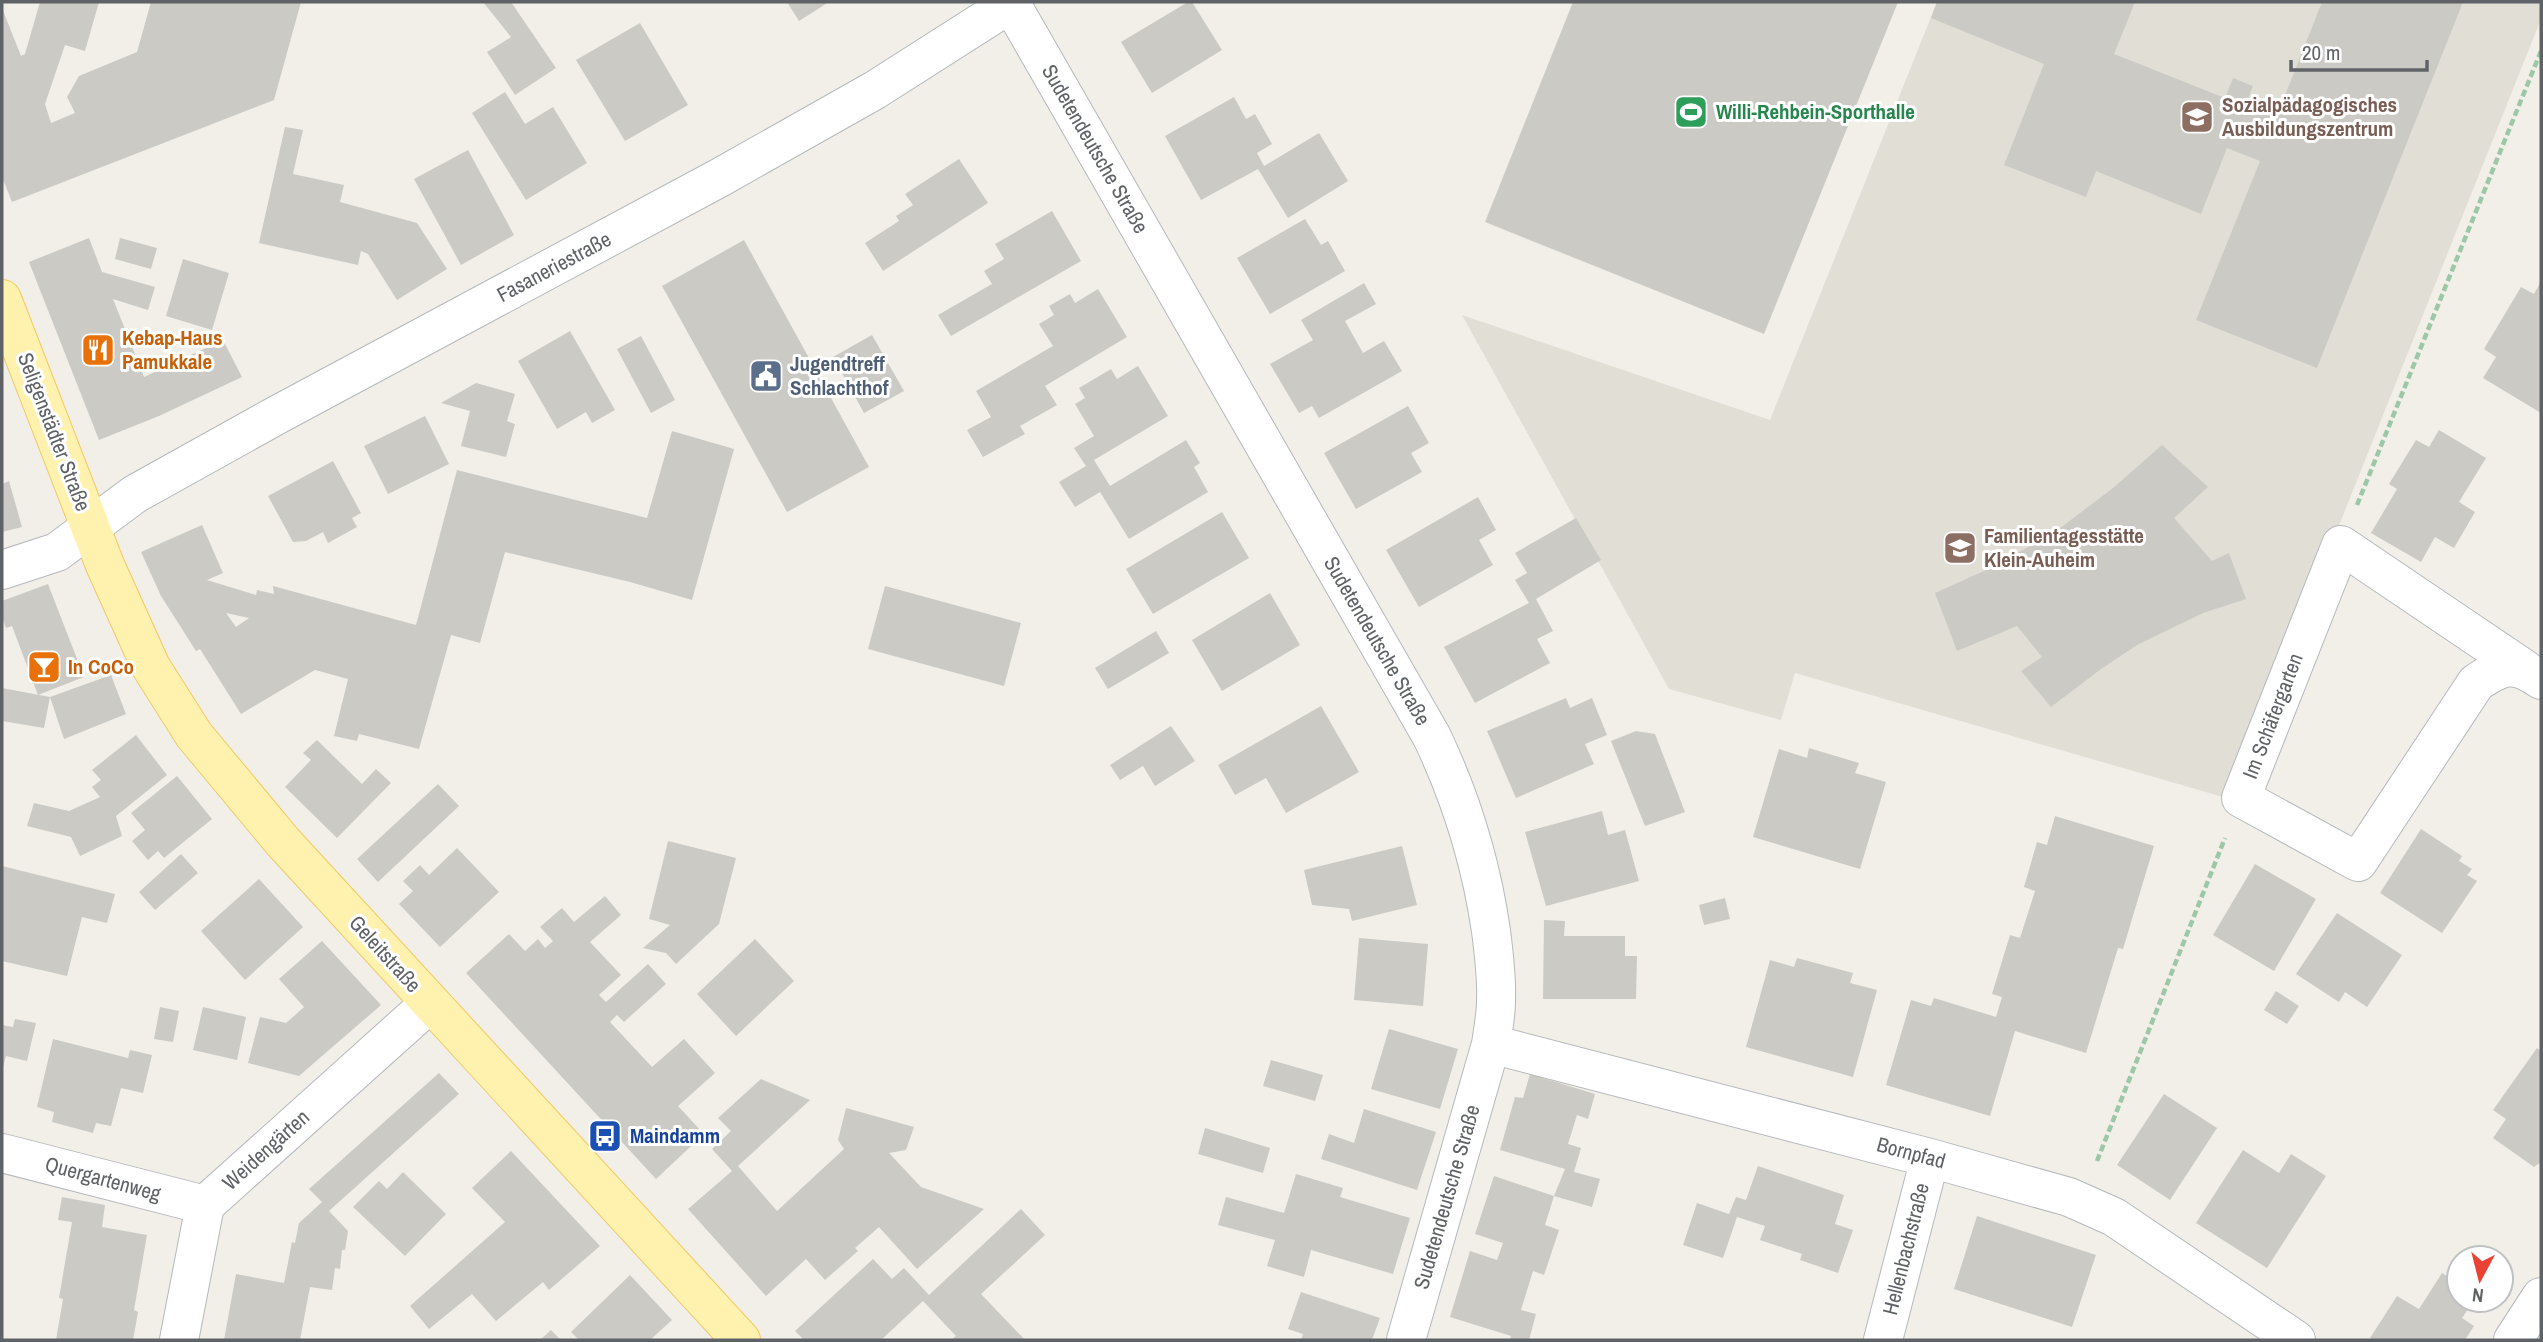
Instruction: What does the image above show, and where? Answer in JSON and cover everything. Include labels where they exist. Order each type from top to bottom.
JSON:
[{"type":"main road","name":"Seligenstädter Straße","points":[[2,299],[91,526]]},
{"type":"main road","name":"Geleitstraße","points":[[91,526],[105,565],[150,667],[194,735],[283,842],[741,1340]]},
{"type":"street","name":"Fasaneriestraße","points":[[2,570],[57,552],[126,500],[863,97],[1011,2]]},
{"type":"street","name":"Sudetendeutsche Straße","points":[[1011,2],[1432,737],[1454,784],[1472,835],[1486,897],[1494,950],[1496,1000],[1492,1044],[1406,1340]]},
{"type":"street","name":"Im Schäfergarten","points":[[2341,545],[2535,672],[2504,666],[2476,683],[2358,862],[2241,798],[2341,545]]},
{"type":"street","name":"Weidengärten","points":[[178,1340],[205,1205],[430,1003]]},
{"type":"street","name":"Bornpfad","points":[[1492,1044],[1930,1157],[2082,1202],[2114,1217],[2296,1340]]},
{"type":"street","name":"Quergartenweg","points":[[2,1153],[205,1205]]},
{"type":"street","name":"Hellenbachstraße","points":[[1883,1340],[1930,1157]]},
{"type":"street","points":[[2513,1340],[2541,1297]]},
{"type":"path","points":[[2341,545],[2541,51]]},
{"type":"path","points":[[2082,1202],[2241,798]]},
{"type":"shaded area","name":"Familientagesstätte Klein-Auheim","points":[[1937,2],[2541,2],[2541,19],[2230,799],[1795,673],[1781,720],[1669,689],[1462,315],[1770,420]]},
{"type":"building","points":[[40,2],[99,2],[85,51],[65,45],[45,104],[51,123],[75,113],[67,97],[79,76],[137,52],[151,2],[301,2],[274,100],[12,202],[2,177],[2,8],[21,56],[25,54]]},
{"type":"building","points":[[483,2],[511,2],[556,68],[515,95],[487,52],[511,37]]},
{"type":"building","points":[[787,2],[829,2],[799,21]]},
{"type":"building","points":[[1192,2],[1222,50],[1152,93],[1121,42]]},
{"type":"building","name":"Willi-Rehbein-Sporthalle","points":[[1573,2],[1898,2],[1764,334],[1485,222]]},
{"type":"building","points":[[1937,2],[2135,2],[2114,54],[2225,98],[2233,78],[2253,86],[2245,107],[2276,118],[2322,2],[2463,2],[2317,368],[2196,320],[2260,161],[2227,148],[2201,214],[2096,171],[2086,197],[2004,165],[2044,64],[1931,18]]},
{"type":"building","points":[[640,23],[688,105],[625,141],[576,60]]},
{"type":"building","points":[[505,92],[525,124],[553,107],[587,163],[526,200],[472,113]]},
{"type":"building","points":[[1234,97],[1246,119],[1255,114],[1272,144],[1257,153],[1264,166],[1319,133],[1348,181],[1288,218],[1258,169],[1201,200],[1165,136]]},
{"type":"building","points":[[285,127],[303,130],[293,174],[344,185],[340,202],[417,223],[447,269],[397,300],[368,254],[361,251],[358,265],[259,243]]},
{"type":"building","points":[[468,150],[514,235],[461,265],[414,179]]},
{"type":"building","points":[[959,159],[988,203],[883,271],[865,243],[899,221],[896,216],[913,205],[905,194]]},
{"type":"building","points":[[1052,211],[1081,261],[951,336],[938,315],[992,284],[984,271],[1004,259],[995,244]]},
{"type":"building","points":[[1305,219],[1321,245],[1328,241],[1345,271],[1270,314],[1237,258]]},
{"type":"building","points":[[89,238],[102,272],[155,287],[148,310],[113,299],[144,377],[223,340],[242,377],[159,416],[99,440],[29,262]]},
{"type":"building","points":[[120,238],[157,248],[151,269],[115,259]]},
{"type":"building","name":"Jugendtreff Schlachthof","points":[[744,240],[869,467],[787,512],[662,286]]},
{"type":"building","points":[[183,259],[229,273],[212,330],[166,316]]},
{"type":"building","points":[[2541,281],[2541,413],[2483,378],[2496,357],[2484,349],[2521,287],[2534,294]]},
{"type":"building","points":[[1364,283],[1376,304],[1345,321],[1363,353],[1384,341],[1402,371],[1319,418],[1312,406],[1299,413],[1270,364],[1313,340],[1301,320]]},
{"type":"building","points":[[1098,289],[1127,337],[1045,386],[1057,405],[1020,426],[1025,434],[983,457],[967,430],[991,417],[976,391],[1053,346],[1039,324],[1054,315],[1049,306],[1070,294],[1075,303]]},
{"type":"building","points":[[570,331],[615,410],[592,423],[586,412],[557,429],[518,361]]},
{"type":"building","points":[[872,335],[904,391],[864,413],[833,357]]},
{"type":"building","points":[[641,336],[675,400],[651,413],[617,349]]},
{"type":"building","points":[[1138,366],[1168,416],[1094,460],[1110,486],[1186,440],[1200,463],[1194,467],[1208,492],[1129,539],[1100,492],[1075,507],[1059,482],[1086,466],[1074,448],[1094,436],[1075,404],[1085,398],[1079,388],[1111,369],[1117,379]]},
{"type":"building","points":[[476,383],[515,394],[507,421],[515,424],[506,457],[461,446],[470,411],[441,403]]},
{"type":"building","points":[[1408,406],[1429,443],[1411,453],[1422,472],[1356,509],[1324,453]]},
{"type":"building","points":[[425,416],[449,464],[388,494],[364,446]]},
{"type":"building","points":[[2439,430],[2486,458],[2459,502],[2475,512],[2454,548],[2435,537],[2421,562],[2371,533],[2397,489],[2389,484],[2416,440],[2429,447]]},
{"type":"building","points":[[672,431],[734,449],[692,600],[505,552],[480,643],[451,635],[419,749],[359,734],[357,741],[334,736],[348,679],[315,670],[241,714],[200,649],[196,651],[161,596],[141,552],[202,525],[223,573],[207,580],[256,595],[257,590],[274,594],[273,586],[416,625],[457,470],[647,518]],"holes":[[[226,613],[249,618],[236,627]]]},
{"type":"building","points":[[2162,445],[2208,487],[2174,518],[2212,561],[2229,553],[2246,599],[2203,613],[2137,645],[2051,707],[2021,671],[2042,657],[2017,626],[1957,651],[1935,593],[1995,566],[2059,529],[2113,488]]},
{"type":"building","points":[[333,461],[361,513],[352,518],[357,527],[328,543],[323,532],[306,541],[293,542],[268,496]]},
{"type":"building","points":[[9,481],[22,527],[2,532],[2,484]]},
{"type":"building","points":[[1478,497],[1496,530],[1479,540],[1493,565],[1419,607],[1386,550]]},
{"type":"building","points":[[1222,512],[1249,558],[1153,614],[1126,569]]},
{"type":"building","points":[[1576,518],[1601,560],[1536,599],[1553,631],[1537,639],[1550,663],[1475,703],[1444,647],[1529,603],[1515,580],[1527,573],[1515,553]]},
{"type":"building","points":[[48,584],[84,677],[38,695],[12,626],[6,628],[2,616],[2,601]]},
{"type":"building","points":[[885,586],[1021,623],[1004,686],[868,649]]},
{"type":"building","points":[[1270,593],[1300,645],[1222,691],[1192,640]]},
{"type":"building","points":[[1156,631],[1169,653],[1108,689],[1095,668]]},
{"type":"building","points":[[111,675],[126,714],[64,739],[50,697]]},
{"type":"building","points":[[2,688],[50,697],[44,728],[2,721]]},
{"type":"building","points":[[1566,698],[1570,708],[1592,698],[1607,735],[1585,744],[1594,764],[1516,798],[1487,731]]},
{"type":"building","points":[[1321,706],[1359,772],[1286,813],[1266,778],[1235,795],[1218,765]]},
{"type":"building","points":[[1171,726],[1195,761],[1155,786],[1143,766],[1120,780],[1110,765]]},
{"type":"building","points":[[1636,731],[1655,734],[1685,812],[1645,826],[1611,741]]},
{"type":"building","points":[[136,735],[167,775],[116,816],[122,836],[80,856],[71,837],[27,826],[34,803],[69,811],[100,797],[92,787],[101,780],[92,770]]},
{"type":"building","points":[[317,740],[362,784],[376,769],[391,783],[337,838],[285,787],[311,760],[303,753]]},
{"type":"building","points":[[1809,748],[1859,763],[1855,773],[1886,782],[1860,869],[1753,837],[1779,749],[1807,758]]},
{"type":"building","points":[[177,776],[212,819],[164,858],[158,851],[148,860],[132,841],[145,830],[131,813]]},
{"type":"building","points":[[438,784],[459,806],[378,882],[357,859]]},
{"type":"building","points":[[1602,811],[1608,835],[1625,830],[1639,881],[1546,906],[1525,832]]},
{"type":"building","points":[[2055,816],[2154,846],[2123,949],[2118,948],[2086,1053],[2015,1031],[1990,1116],[1886,1085],[1911,1000],[1931,1006],[1934,998],[1996,1017],[2002,997],[1992,994],[2010,935],[2020,938],[2035,891],[2024,887],[2037,842],[2047,845]]},
{"type":"building","points":[[2421,829],[2462,856],[2459,861],[2472,869],[2467,875],[2477,881],[2442,933],[2380,893]]},
{"type":"building","points":[[668,841],[736,858],[719,924],[676,964],[666,953],[643,948],[670,925],[649,919]]},
{"type":"building","points":[[1402,846],[1417,905],[1352,921],[1349,909],[1312,905],[1304,870]]},
{"type":"building","points":[[457,848],[499,892],[440,947],[399,904],[413,891],[403,881],[420,865],[429,875]]},
{"type":"building","points":[[181,854],[198,873],[155,910],[139,892]]},
{"type":"building","points":[[2255,864],[2316,899],[2274,971],[2213,935]]},
{"type":"building","points":[[2,866],[115,894],[107,923],[82,917],[67,976],[2,961]]},
{"type":"building","points":[[259,879],[303,927],[245,980],[201,931]]},
{"type":"building","points":[[605,896],[621,915],[590,942],[621,975],[599,995],[606,1002],[648,964],[666,984],[624,1022],[617,1015],[610,1022],[652,1067],[684,1039],[715,1073],[678,1106],[704,1134],[656,1179],[466,973],[509,934],[525,951],[538,939],[545,948],[553,941],[540,927],[562,908],[574,922]]},
{"type":"building","points":[[1725,898],[1730,919],[1704,925],[1699,905]]},
{"type":"building","points":[[2337,913],[2402,955],[2367,1007],[2345,992],[2339,1002],[2296,974]]},
{"type":"building","points":[[1544,920],[1565,921],[1564,936],[1625,936],[1625,956],[1637,956],[1636,999],[1543,999]]},
{"type":"building","points":[[1359,938],[1428,944],[1423,1006],[1354,1000]]},
{"type":"building","points":[[755,939],[794,981],[736,1036],[697,994]]},
{"type":"building","points":[[322,941],[381,1005],[299,1076],[248,1063],[260,1017],[286,1023],[304,1007],[279,979]]},
{"type":"building","points":[[1797,958],[1853,973],[1850,983],[1877,990],[1853,1077],[1746,1047],[1770,960],[1794,967]]},
{"type":"building","points":[[2276,991],[2299,1006],[2287,1024],[2264,1010]]},
{"type":"building","points":[[160,1007],[179,1011],[173,1042],[154,1039]]},
{"type":"building","points":[[203,1007],[246,1017],[237,1060],[193,1050]]},
{"type":"building","points":[[15,1019],[36,1023],[27,1061],[6,1056],[2,1071],[2,1025],[13,1027]]},
{"type":"building","points":[[1389,1029],[1458,1049],[1440,1109],[1371,1089]]},
{"type":"building","points":[[53,1039],[128,1058],[130,1050],[152,1055],[143,1093],[121,1088],[111,1126],[96,1123],[93,1133],[52,1122],[54,1112],[37,1107]]},
{"type":"building","points":[[2537,1048],[2541,1051],[2541,1162],[2534,1167],[2493,1138],[2506,1119],[2493,1110]]},
{"type":"building","points":[[1271,1060],[1323,1075],[1315,1101],[1263,1086]]},
{"type":"building","points":[[439,1073],[459,1094],[329,1211],[348,1231],[345,1250],[342,1250],[340,1269],[335,1268],[332,1290],[310,1287],[300,1340],[224,1340],[236,1274],[284,1283],[292,1242],[295,1243],[299,1223],[322,1202],[309,1189]]},
{"type":"building","points":[[1530,1074],[1595,1094],[1588,1119],[1577,1115],[1568,1144],[1581,1148],[1574,1172],[1600,1179],[1592,1207],[1554,1196],[1565,1169],[1500,1150],[1515,1097],[1523,1098]]},
{"type":"building","points":[[761,1079],[810,1100],[738,1166],[777,1211],[844,1149],[838,1140],[846,1108],[914,1127],[906,1150],[889,1153],[921,1187],[984,1209],[917,1269],[879,1227],[855,1248],[858,1251],[825,1280],[806,1259],[766,1296],[688,1209],[732,1171],[712,1149],[731,1131],[718,1118]]},
{"type":"building","points":[[2164,1094],[2217,1128],[2170,1200],[2117,1165]]},
{"type":"building","points":[[1364,1109],[1436,1132],[1417,1190],[1321,1159],[1329,1134],[1354,1143]]},
{"type":"building","points":[[1205,1128],[1270,1148],[1263,1173],[1198,1154]]},
{"type":"building","points":[[2243,1150],[2279,1173],[2291,1154],[2326,1176],[2267,1268],[2196,1223]]},
{"type":"building","points":[[511,1151],[600,1246],[549,1290],[543,1282],[496,1321],[472,1294],[429,1329],[410,1306],[505,1222],[472,1188]]},
{"type":"building","points":[[1758,1166],[1844,1195],[1835,1224],[1853,1230],[1838,1273],[1800,1260],[1802,1254],[1760,1240],[1765,1226],[1737,1217],[1723,1258],[1683,1245],[1697,1203],[1729,1214],[1736,1197],[1746,1200]]},
{"type":"building","points":[[403,1172],[446,1214],[405,1256],[353,1207],[379,1181],[387,1189]]},
{"type":"building","points":[[1296,1174],[1343,1188],[1340,1197],[1410,1218],[1393,1274],[1311,1250],[1304,1277],[1267,1266],[1275,1240],[1218,1225],[1226,1197],[1284,1213]]},
{"type":"building","points":[[1494,1176],[1554,1196],[1545,1225],[1559,1230],[1544,1275],[1533,1271],[1521,1310],[1536,1314],[1529,1340],[1510,1340],[1511,1336],[1450,1317],[1470,1251],[1497,1260],[1503,1243],[1475,1234]]},
{"type":"building","points":[[62,1197],[105,1205],[102,1227],[147,1235],[134,1310],[138,1312],[133,1340],[56,1340],[63,1299],[59,1298],[72,1222],[58,1220]]},
{"type":"building","points":[[1021,1209],[1045,1235],[981,1294],[1025,1340],[951,1340],[956,1336],[923,1301],[881,1340],[804,1340],[795,1331],[873,1259],[892,1279],[904,1268],[929,1295]]},
{"type":"building","points":[[1977,1216],[2096,1255],[2072,1327],[1954,1289]]},
{"type":"building","points":[[2442,1273],[2445,1275],[2445,1314],[2465,1314],[2462,1318],[2474,1326],[2465,1340],[2370,1338],[2397,1296],[2419,1309]]},
{"type":"building","points":[[630,1275],[672,1320],[650,1340],[579,1340],[571,1332]]},
{"type":"building","points":[[1301,1292],[1380,1318],[1372,1340],[1301,1340],[1303,1334],[1288,1329]]},
{"type":"building","points":[[551,1330],[561,1340],[540,1340]]},
{"type":"place","name":"Willi-Rehbein-Sporthalle","points":[[1691,112]]},
{"type":"place","name":"Sozialpädagogisches Ausbildungszentrum","points":[[2197,117]]},
{"type":"place","name":"Kebap-Haus Pamukkale","points":[[98,350]]},
{"type":"place","name":"Jugendtreff Schlachthof","points":[[766,376]]},
{"type":"place","name":"Familientagesstätte Klein-Auheim","points":[[1960,548]]},
{"type":"place","name":"In CoCo","points":[[44,667]]},
{"type":"place","name":"Maindamm","points":[[605,1136]]}]
